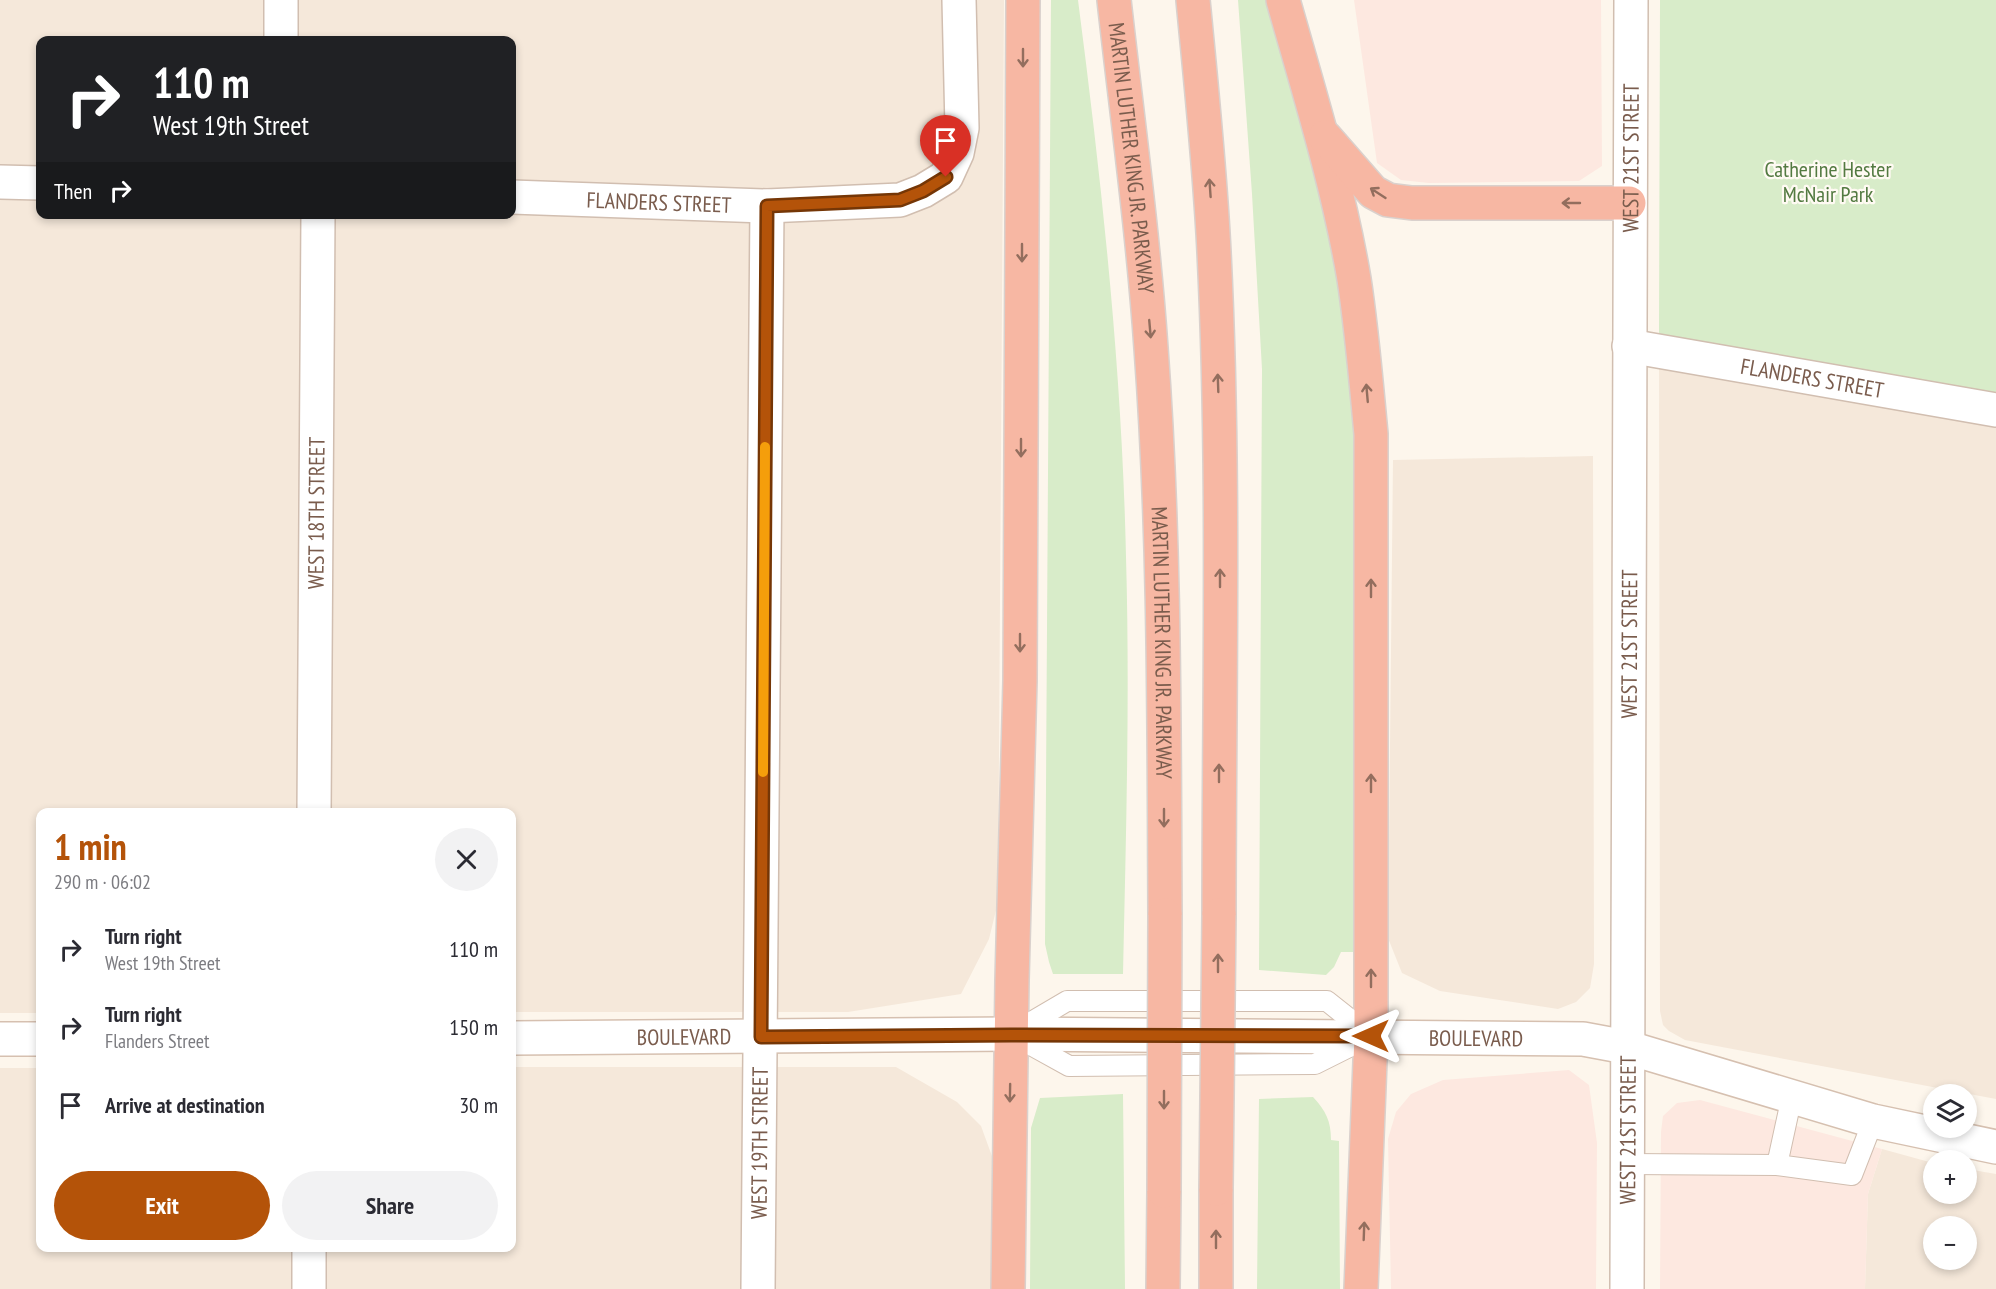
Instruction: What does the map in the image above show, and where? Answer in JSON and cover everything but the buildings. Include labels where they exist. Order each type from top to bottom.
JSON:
[{"type":"highway","points":[[1008,1289],[1011,1035],[1020,669],[1023,0]]},
{"type":"highway","name":"MARTIN LUTHER KING JR. PARKWAY","points":[[1114,0],[1139,212],[1160,488],[1164,624],[1163,1289]]},
{"type":"highway","points":[[1193,0],[1215,252],[1220,525],[1216,1289]]},
{"type":"highway","points":[[1283,0],[1336,195],[1354,279],[1371,434],[1371,1036],[1361,1289]]},
{"type":"highway","points":[[1319,130],[1373,192],[1388,200],[1412,203],[1629,203]]},
{"type":"street","points":[[281,0],[281,36]]},
{"type":"street","name":"FLANDERS STREET","points":[[516,197],[767,206],[900,200],[923,191],[946,177],[957,153],[962,128],[959,0]]},
{"type":"street","name":"WEST 21ST STREET","points":[[1627,1289],[1631,0]]},
{"type":"street","points":[[0,182],[36,183]]},
{"type":"street","name":"WEST 19TH STREET","points":[[758,1289],[767,206]]},
{"type":"street","name":"WEST 18TH STREET","points":[[314,808],[318,219]]},
{"type":"street","name":"FLANDERS STREET","points":[[1629,346],[1996,410]]},
{"type":"street","name":"BOULEVARD","points":[[516,1038],[1011,1035],[1583,1038],[1626,1047],[1873,1121],[1996,1147]]},
{"type":"street","points":[[0,1039],[36,1039]]},
{"type":"street","points":[[309,1252],[309,1289]]},
{"type":"lane","points":[[1777,1165],[1792,1096]]},
{"type":"lane","points":[[1627,1164],[1777,1165],[1852,1175],[1873,1121]]},
{"type":"shaded area","points":[[0,0],[1004,0],[998,902],[989,939],[961,994],[848,1012],[516,1012],[516,808],[36,808],[36,1013],[0,1013]]},
{"type":"shaded area","points":[[1354,0],[1601,0],[1602,166],[1579,181],[1429,183],[1401,180],[1377,163]]},
{"type":"shaded area","points":[[1659,334],[1996,399],[1996,1099],[1977,1095],[1977,1084],[1923,1085],[1685,1040],[1663,1025],[1660,1011]]},
{"type":"shaded area","points":[[1593,456],[1594,964],[1590,988],[1576,1002],[1558,1009],[1440,991],[1402,973],[1388,938],[1393,460]]},
{"type":"shaded area","points":[[516,1067],[896,1067],[957,1102],[981,1126],[997,1170],[995,1289],[0,1289],[0,1068],[36,1068],[36,1252],[516,1252]]},
{"type":"shaded area","points":[[1569,1070],[1589,1085],[1597,1143],[1596,1289],[1391,1289],[1388,1139],[1396,1112],[1411,1094],[1443,1080]]},
{"type":"shaded area","points":[[1700,1100],[1882,1149],[1868,1194],[1865,1289],[1660,1289],[1663,1116],[1677,1103]]},
{"type":"shaded area","points":[[1882,1149],[1923,1160],[1923,1204],[1977,1204],[1977,1171],[1996,1174],[1996,1289],[1865,1289],[1868,1194]]},
{"type":"green space","points":[[1051,0],[1078,0],[1110,278],[1124,487],[1128,661],[1123,974],[1053,974],[1045,944]]},
{"type":"green space","points":[[1238,0],[1273,0],[1323,183],[1361,430],[1358,937],[1353,952],[1341,952],[1334,967],[1326,975],[1259,970],[1262,369]]},
{"type":"green space","name":"Catherine Hester McNair Park","points":[[1660,0],[1996,0],[1996,399],[1659,334]]},
{"type":"green space","points":[[1123,1094],[1125,1289],[1030,1289],[1031,1128],[1040,1098]]},
{"type":"green space","points":[[1313,1097],[1327,1117],[1331,1140],[1339,1141],[1340,1289],[1257,1289],[1259,1099]]},
{"type":"slow traffic","points":[[763,772],[765,447]]},
{"type":"route","points":[[946,177],[923,191],[900,200],[767,206],[761,1037],[1371,1036]]}]
